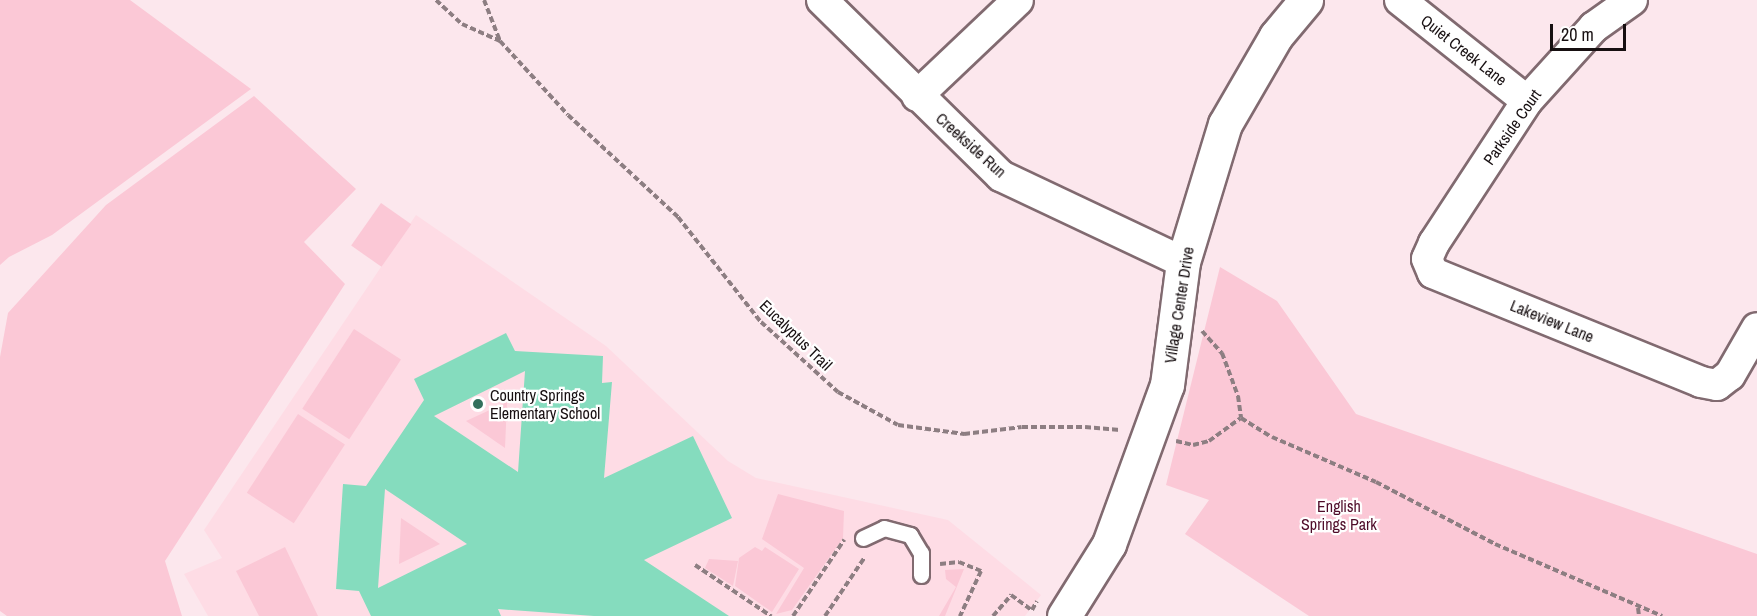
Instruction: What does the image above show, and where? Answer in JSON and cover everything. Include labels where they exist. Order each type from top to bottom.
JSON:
[{"type":"street","name":"Creekside Run","points":[[822,0],[917,96],[1001,176],[1183,262]]},
{"type":"street","points":[[917,96],[1018,0]]},
{"type":"street","name":"Village Center Drive","points":[[1064,616],[1109,544],[1167,385],[1179,313],[1183,262],[1225,124],[1276,36],[1306,0]]},
{"type":"street","name":"Quiet Creek Lane","points":[[1400,0],[1527,101]]},
{"type":"street","name":"Parkside Court","points":[[1434,243],[1527,101],[1594,27],[1632,0]]},
{"type":"street","name":"Lakeview Lane","points":[[1434,243],[1428,259],[1433,273],[1701,382],[1717,385],[1730,375],[1757,328]]},
{"type":"lane","points":[[863,538],[884,528],[910,535],[921,553],[921,575]]},
{"type":"path","points":[[436,0],[462,24],[500,41]]},
{"type":"path","name":"Eucalyptus Trail","points":[[484,0],[500,41],[568,115],[678,217],[761,322],[838,392],[898,425],[964,434],[1022,427],[1085,427],[1150,431],[1193,445],[1209,441],[1224,433],[1241,418]]},
{"type":"path","points":[[1179,313],[1212,340],[1222,353],[1238,396],[1241,418],[1272,437],[1376,482],[1494,544],[1638,608],[1662,616]]},
{"type":"path","points":[[793,616],[845,538]]},
{"type":"path","points":[[825,616],[866,555]]},
{"type":"path","points":[[935,555],[939,564],[959,562],[981,571],[960,616]]},
{"type":"path","points":[[695,565],[771,616]]},
{"type":"path","points":[[1638,608],[1639,616]]},
{"type":"shaded area","name":"Country Springs Elementary School","points":[[416,215],[606,346],[728,461],[756,478],[948,520],[1041,595],[1025,616],[208,616],[184,574],[222,558],[204,530]]},
{"type":"green space","points":[[0,0],[130,0],[251,89],[52,235],[9,257],[0,265]]},
{"type":"green space","points":[[254,96],[356,189],[304,242],[345,284],[165,561],[182,616],[7,616],[0,611],[0,357],[8,313],[106,205]]},
{"type":"green space","points":[[381,203],[411,224],[381,267],[351,246]]},
{"type":"green space","name":"English Springs Park","points":[[1220,267],[1277,301],[1356,414],[1757,554],[1757,616],[1309,616],[1185,534],[1209,500],[1166,485]]},
{"type":"green space","points":[[354,329],[401,359],[349,439],[302,409]]},
{"type":"green space","points":[[507,402],[505,448],[466,421]]},
{"type":"green space","points":[[298,414],[345,444],[294,523],[247,493]]},
{"type":"green space","points":[[778,494],[844,511],[843,538],[792,610],[776,614],[804,568],[762,539]]},
{"type":"green space","points":[[401,518],[440,544],[399,564]]},
{"type":"green space","points":[[285,547],[318,616],[259,616],[236,571]]},
{"type":"green space","points":[[755,547],[762,551],[765,547],[799,569],[772,612],[735,586],[739,558]]},
{"type":"green space","points":[[709,559],[738,561],[733,586],[705,568]]},
{"type":"green space","points":[[964,569],[945,616],[939,616],[956,587],[946,579],[945,570]]},
{"type":"building","points":[[506,333],[515,351],[603,356],[602,383],[612,382],[604,478],[693,436],[732,518],[644,560],[729,616],[594,616],[498,609],[501,616],[371,616],[359,591],[336,589],[343,484],[366,486],[424,400],[414,379]],"holes":[[[525,371],[518,472],[434,416]],[[385,489],[467,544],[378,588]]]},
{"type":"place","name":"Country Springs Elementary School","points":[[478,404]]}]
